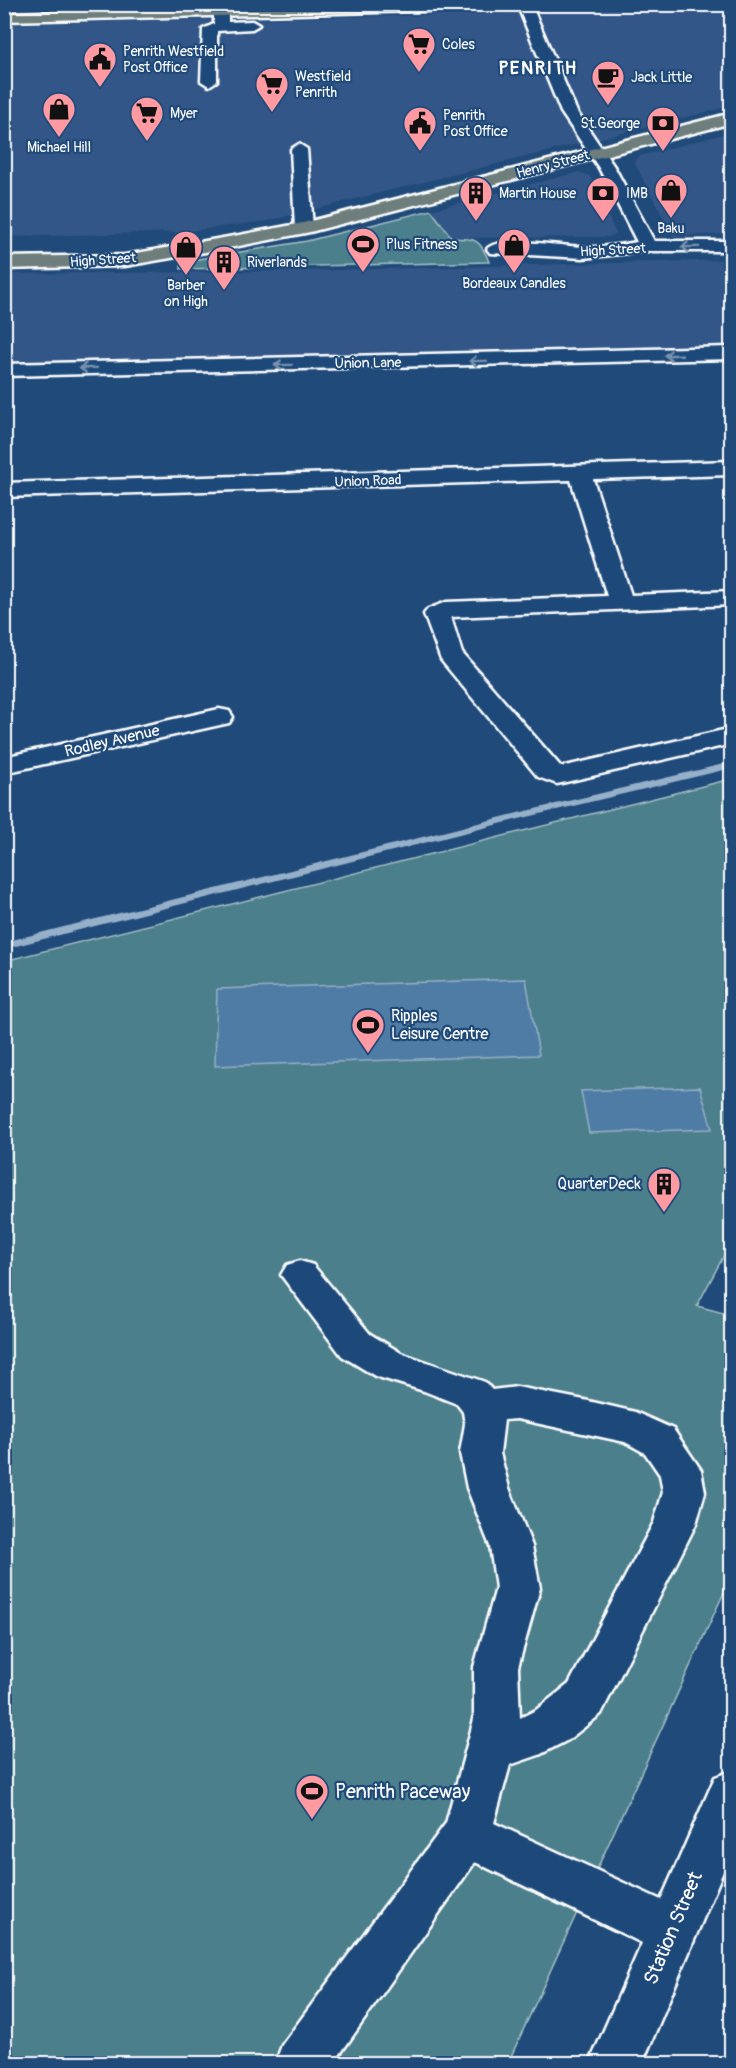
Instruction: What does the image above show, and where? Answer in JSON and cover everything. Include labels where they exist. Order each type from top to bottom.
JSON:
[{"type":"main road","points":[[4,10],[420,4]]},
{"type":"main road","points":[[4,17],[221,19],[547,4]]},
{"type":"main road","name":"Henry Street","points":[[304,228],[732,118]]},
{"type":"main road","name":"High Street","points":[[4,263],[101,261],[164,255],[201,246],[304,228]]},
{"type":"main road","name":"High Street","points":[[4,250],[201,246]]},
{"type":"street","points":[[524,5],[569,112],[607,168],[648,246]]},
{"type":"street","points":[[209,81],[210,29],[221,19],[252,25]]},
{"type":"street","points":[[298,149],[304,228]]},
{"type":"street","name":"High Street","points":[[496,249],[551,249],[583,253],[648,246],[732,246]]},
{"type":"street","name":"Union Lane","points":[[4,370],[343,364],[732,353]]},
{"type":"street","name":"Union Road","points":[[4,490],[732,468]]},
{"type":"street","points":[[579,473],[621,601]]},
{"type":"street","points":[[732,598],[446,610],[437,614],[450,655],[548,771],[556,776],[732,736]]},
{"type":"street","name":"Rodley Avenue","points":[[4,765],[219,717]]},
{"type":"street","points":[[300,1275],[356,1345],[389,1365],[434,1378],[471,1393],[482,1407],[484,1424],[480,1453],[488,1488],[511,1546],[518,1588],[496,1667],[497,1719],[491,1749],[466,1834],[302,2064]]},
{"type":"street","points":[[482,1407],[517,1403],[635,1428],[659,1441],[680,1470],[684,1492],[675,1524],[585,1699],[552,1725],[533,1735],[491,1749]]},
{"type":"street","name":"Station Street","points":[[615,2064],[732,1793]]},
{"type":"street","points":[[466,1834],[672,1931]]},
{"type":"shaded area","name":"Westfield Penrith","points":[[599,4],[731,5],[731,106],[267,221],[181,232],[5,237],[4,24],[492,14]]},
{"type":"shaded area","points":[[731,132],[731,234],[673,236],[634,162],[640,156]]},
{"type":"shaded area","points":[[579,172],[590,176],[616,234],[608,237],[452,238],[431,210]]},
{"type":"shaded area","points":[[731,260],[731,347],[5,364],[4,274],[300,271]]},
{"type":"shaded area","points":[[526,979],[539,1055],[215,1066],[217,989]]},
{"type":"shaded area","points":[[700,1087],[712,1129],[589,1133],[581,1091]]},
{"type":"green space","points":[[431,210],[452,238],[472,240],[480,244],[489,262],[181,269],[181,262],[307,241]]},
{"type":"green space","name":"Penrith Paceway","points":[[731,779],[731,1242],[697,1306],[731,1315],[731,1577],[508,2063],[5,2063],[4,961]]},
{"type":"waterway","points":[[4,946],[518,816],[732,765]]},
{"type":"place","name":"Coles","points":[[419,73]]},
{"type":"place","name":"Penrith Westfield Post Office","points":[[100,88]]},
{"type":"place","name":"Jack Little","points":[[608,106]]},
{"type":"place","name":"Westfield Penrith","points":[[272,113]]},
{"type":"place","name":"Michael Hill","points":[[59,138]]},
{"type":"place","name":"Myer","points":[[147,142]]},
{"type":"place","name":"Penrith Post Office","points":[[420,152]]},
{"type":"place","name":"St.George","points":[[663,152]]},
{"type":"place","name":"Baku","points":[[671,219]]},
{"type":"place","name":"Martin House","points":[[476,222]]},
{"type":"place","name":"IMB","points":[[603,222]]},
{"type":"place","name":"Plus Fitness","points":[[363,273]]},
{"type":"place","name":"Bordeaux Candles","points":[[514,274]]},
{"type":"place","name":"Barber on High","points":[[186,276]]},
{"type":"place","name":"Riverlands","points":[[224,291]]},
{"type":"place","name":"Ripples Leisure Centre","points":[[368,1054]]},
{"type":"place","name":"QuarterDeck","points":[[664,1213]]},
{"type":"place","name":"Penrith Paceway","points":[[312,1820]]},
{"type":"district","name":"PENRITH","points":[[538,68]]}]
